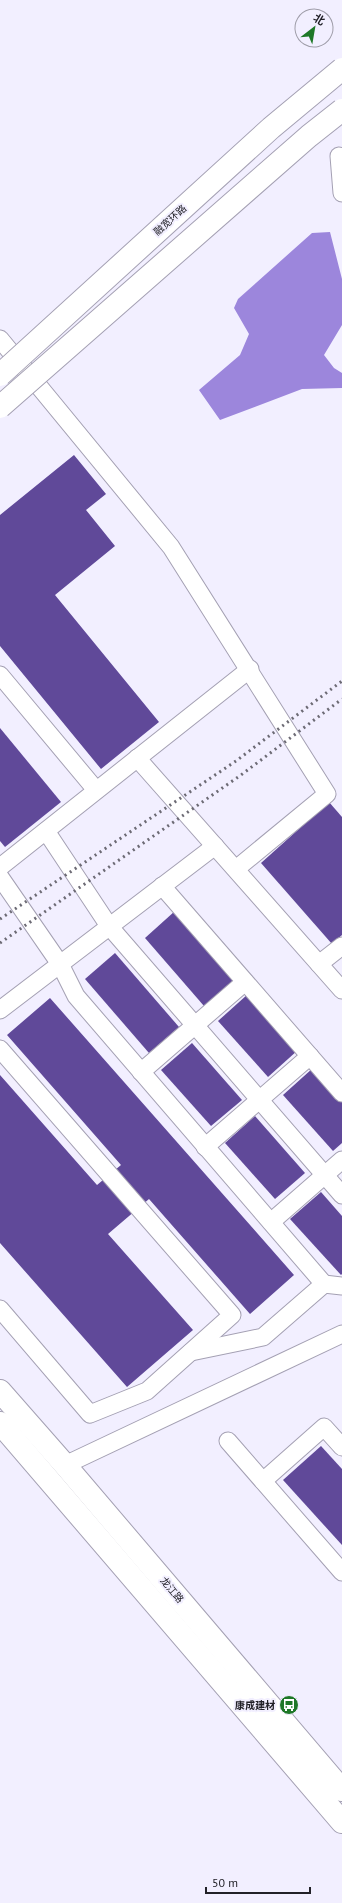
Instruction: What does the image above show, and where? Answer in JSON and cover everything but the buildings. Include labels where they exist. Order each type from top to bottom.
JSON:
[{"type":"main road","name":"融宽环路","points":[[0,375],[271,128],[342,69]]},
{"type":"main road","points":[[0,407],[309,136],[342,110]]},
{"type":"main road","name":"龙江路","points":[[0,1391],[342,1790]]},
{"type":"main road","points":[[0,1423],[342,1822]]},
{"type":"street","points":[[338,156],[342,193]]},
{"type":"street","points":[[0,339],[171,547],[327,794],[236,869]]},
{"type":"street","points":[[0,867],[250,670]]},
{"type":"street","points":[[0,675],[96,790]]},
{"type":"street","points":[[137,758],[342,990]]},
{"type":"street","points":[[46,831],[109,926],[342,1195]]},
{"type":"street","points":[[2,1005],[60,964],[215,846]]},
{"type":"street","points":[[0,877],[60,964],[76,996],[324,1284],[342,1286]]},
{"type":"street","points":[[162,886],[342,1093]]},
{"type":"street","points":[[319,964],[342,946]]},
{"type":"street","points":[[142,1072],[246,982]]},
{"type":"street","points":[[0,1049],[232,1315],[147,1391],[90,1414],[0,1309]]},
{"type":"street","points":[[206,1146],[310,1056]]},
{"type":"street","points":[[271,1222],[342,1160]]},
{"type":"street","points":[[190,1352],[263,1337],[324,1284]]},
{"type":"street","points":[[65,1465],[342,1334]]},
{"type":"street","points":[[262,1482],[324,1427],[342,1447]]},
{"type":"street","points":[[228,1441],[262,1482],[342,1572]]},
{"type":"shaded area","points":[[330,232],[342,279],[342,325],[324,355],[334,368],[342,373],[342,388],[302,389],[220,420],[199,390],[240,355],[249,334],[234,308],[238,299],[312,233]]},
{"type":"railway","points":[[0,919],[236,761],[342,681]]},
{"type":"railway","points":[[0,943],[241,775],[342,699]]},
{"type":"place","name":"康成建材","points":[[289,1705]]}]
